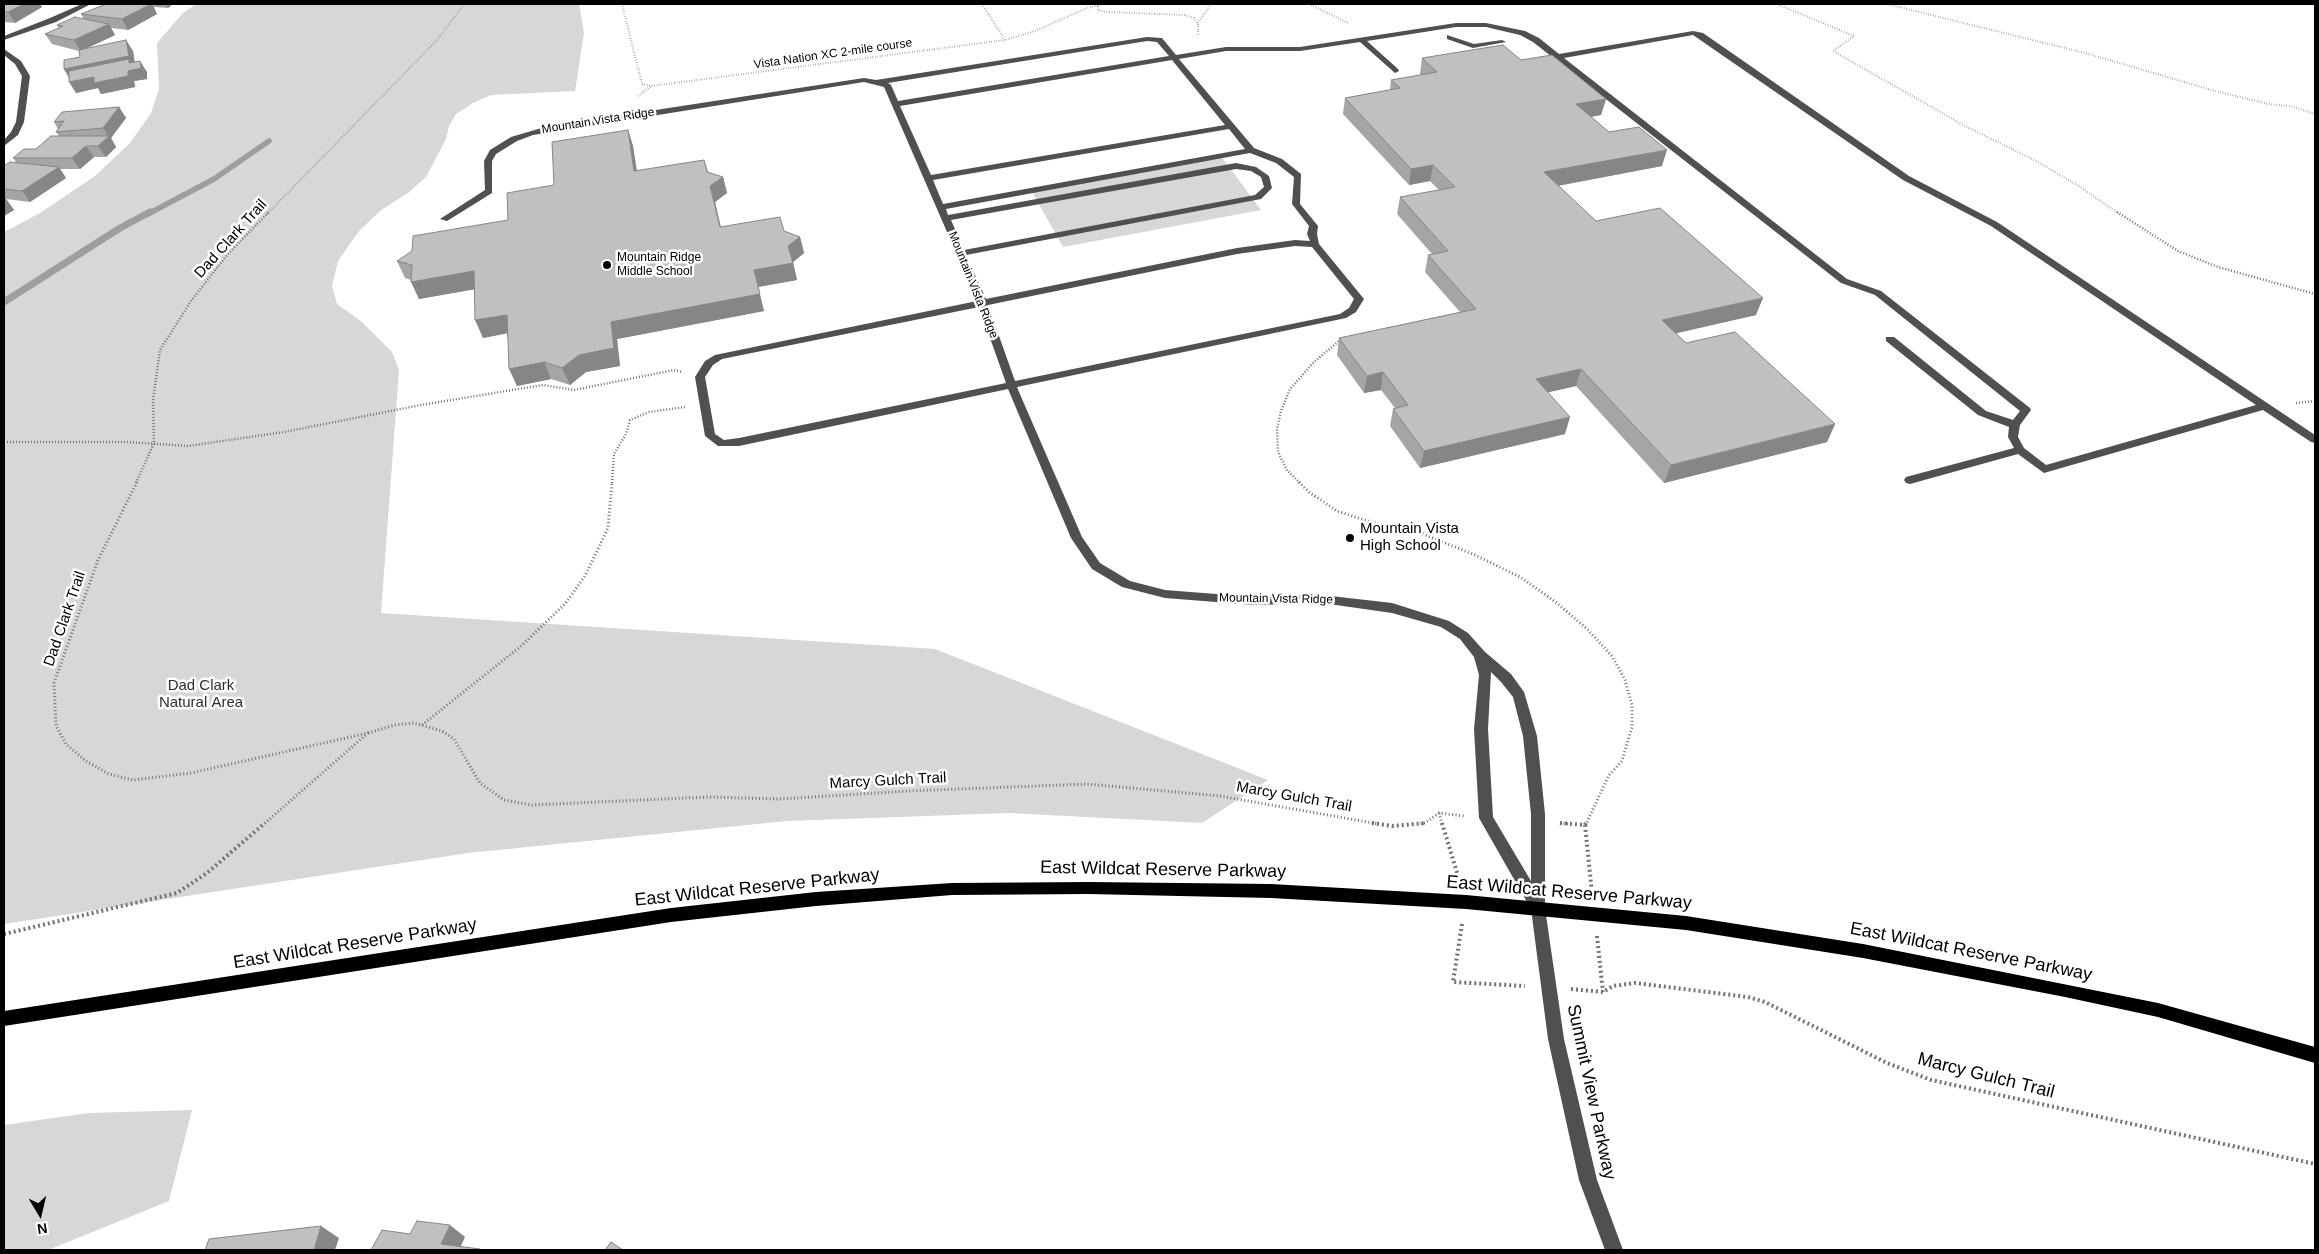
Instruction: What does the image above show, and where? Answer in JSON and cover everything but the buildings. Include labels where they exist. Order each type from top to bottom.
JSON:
[{"type":"main road","name":"East Wildcat Reserve Parkway","points":[[4,1019],[671,915],[816,899],[952,889],[1088,888],[1271,891],[1466,902],[1686,923],[1890,956],[2158,1010],[2315,1055]]},
{"type":"street","points":[[4,38],[53,20],[87,4]]},
{"type":"street","points":[[895,104],[1200,52],[1226,49],[1300,49],[1456,24],[1473,35],[1502,42]]},
{"type":"street","points":[[1450,37],[1473,35],[1504,28],[1536,40],[1844,281],[1878,293],[2026,410],[2015,426],[2013,437],[2020,450],[2044,469],[2264,406]]},
{"type":"street","points":[[1558,57],[1686,34],[1700,35],[1906,178],[1994,224],[2315,440]]},
{"type":"street","points":[[878,82],[1146,39],[1163,42],[1250,150],[1279,161],[1298,176],[1296,204],[1314,226],[1312,234],[1315,244],[1359,299],[1353,310],[1343,316],[1012,386],[722,444],[710,436],[700,377],[709,363],[719,356],[1237,251],[1295,243],[1315,244]]},
{"type":"street","points":[[1362,40],[1394,71]]},
{"type":"street","points":[[4,51],[18,64],[26,76],[20,122],[15,133],[4,144]]},
{"type":"street","name":"Mountain Vista Ridge","points":[[444,219],[489,191],[488,161],[493,152],[508,142],[545,128],[864,80],[887,85],[983,304],[1012,386],[1077,538],[1096,566],[1126,584],[1165,594],[1254,601],[1322,599],[1392,608],[1445,624],[1464,636],[1480,655],[1506,678],[1519,696],[1530,736],[1538,822],[1538,908]]},
{"type":"street","points":[[927,178],[1231,126]]},
{"type":"street","points":[[940,207],[1250,150]]},
{"type":"street","points":[[945,218],[1236,166],[1253,169],[1266,176],[1268,188],[1258,197],[960,252]]},
{"type":"street","points":[[1890,339],[1982,413],[2015,426]]},
{"type":"street","points":[[1910,480],[2020,450]]},
{"type":"street","points":[[1480,655],[1485,675],[1480,729],[1486,818],[1538,908]]},
{"type":"street","name":"Summit View Parkway","points":[[1538,908],[1556,1038],[1588,1180],[1614,1250]]},
{"type":"path","name":"Dad Clark Trail","points":[[368,733],[191,773],[133,780],[109,774],[86,761],[66,744],[56,726],[54,683],[98,560],[143,470],[154,443],[153,400],[160,350],[191,301],[228,254],[438,39],[464,4]]},
{"type":"path","name":"Vista Nation XC 2-mile course","points":[[622,4],[642,84],[651,86],[1005,40],[1035,31],[1098,4],[1103,4]]},
{"type":"path","points":[[1098,4],[1098,10],[1107,12],[1185,15],[1194,18],[1198,24]]},
{"type":"path","points":[[1200,52],[1198,24],[1201,16],[1212,4]]},
{"type":"path","points":[[1309,4],[1375,37]]},
{"type":"path","points":[[1777,4],[1854,36],[1833,51],[1965,126],[2036,161],[2079,186],[2142,230],[2178,251],[2218,267],[2315,294]]},
{"type":"path","points":[[1887,4],[2085,53],[2268,104],[2290,106],[2315,114]]},
{"type":"path","points":[[1342,337],[1313,363],[1290,389],[1281,411],[1277,429],[1278,452],[1287,470],[1309,492],[1337,511],[1377,524],[1423,534],[1475,555],[1520,577],[1580,622],[1612,656],[1625,680],[1632,705],[1632,727],[1622,761],[1609,775],[1585,824],[1603,992]]},
{"type":"path","points":[[4,442],[154,443],[188,446],[224,442],[421,405],[543,385],[574,390],[674,370],[700,377]]},
{"type":"path","points":[[421,725],[520,647],[565,604],[585,576],[608,528],[614,454],[626,434],[630,420],[649,412],[704,404]]},
{"type":"path","name":"Marcy Gulch Trail","points":[[368,733],[395,725],[414,723],[442,731],[454,739],[480,783],[504,800],[532,805],[708,796],[781,799],[908,791],[1087,784],[1220,796],[1392,826],[1425,823],[1439,813],[1466,902],[1453,982],[1603,992],[1613,986],[1635,983],[1748,998],[1766,1002],[1887,1063],[1931,1080],[2315,1164]]},
{"type":"path","points":[[4,934],[177,893],[208,873],[368,733]]},
{"type":"path","points":[[1439,813],[1486,818]]},
{"type":"path","points":[[1538,822],[1585,824]]},
{"type":"green space","name":"Dad Clark Natural Area","points":[[196,4],[579,4],[584,33],[575,91],[491,95],[473,103],[456,114],[449,126],[446,139],[426,177],[408,193],[381,210],[359,231],[338,261],[332,286],[337,304],[362,322],[392,352],[399,370],[381,613],[935,649],[1268,780],[1202,823],[1009,813],[787,821],[468,853],[4,924],[4,232],[40,213],[95,176],[130,143],[151,113],[159,89],[157,43],[183,13]]},
{"type":"green space","points":[[1221,156],[1261,210],[1063,247],[1031,190]]},
{"type":"green space","points":[[192,1110],[169,1201],[48,1250],[4,1250],[4,1125],[89,1113]]},
{"type":"waterway","points":[[148,214],[214,179],[269,141]]},
{"type":"waterway","points":[[4,302],[120,228],[150,212]]},
{"type":"place","name":"Mountain Ridge Middle School","points":[[607,265]]},
{"type":"place","name":"Mountain Vista High School","points":[[1350,538]]}]
